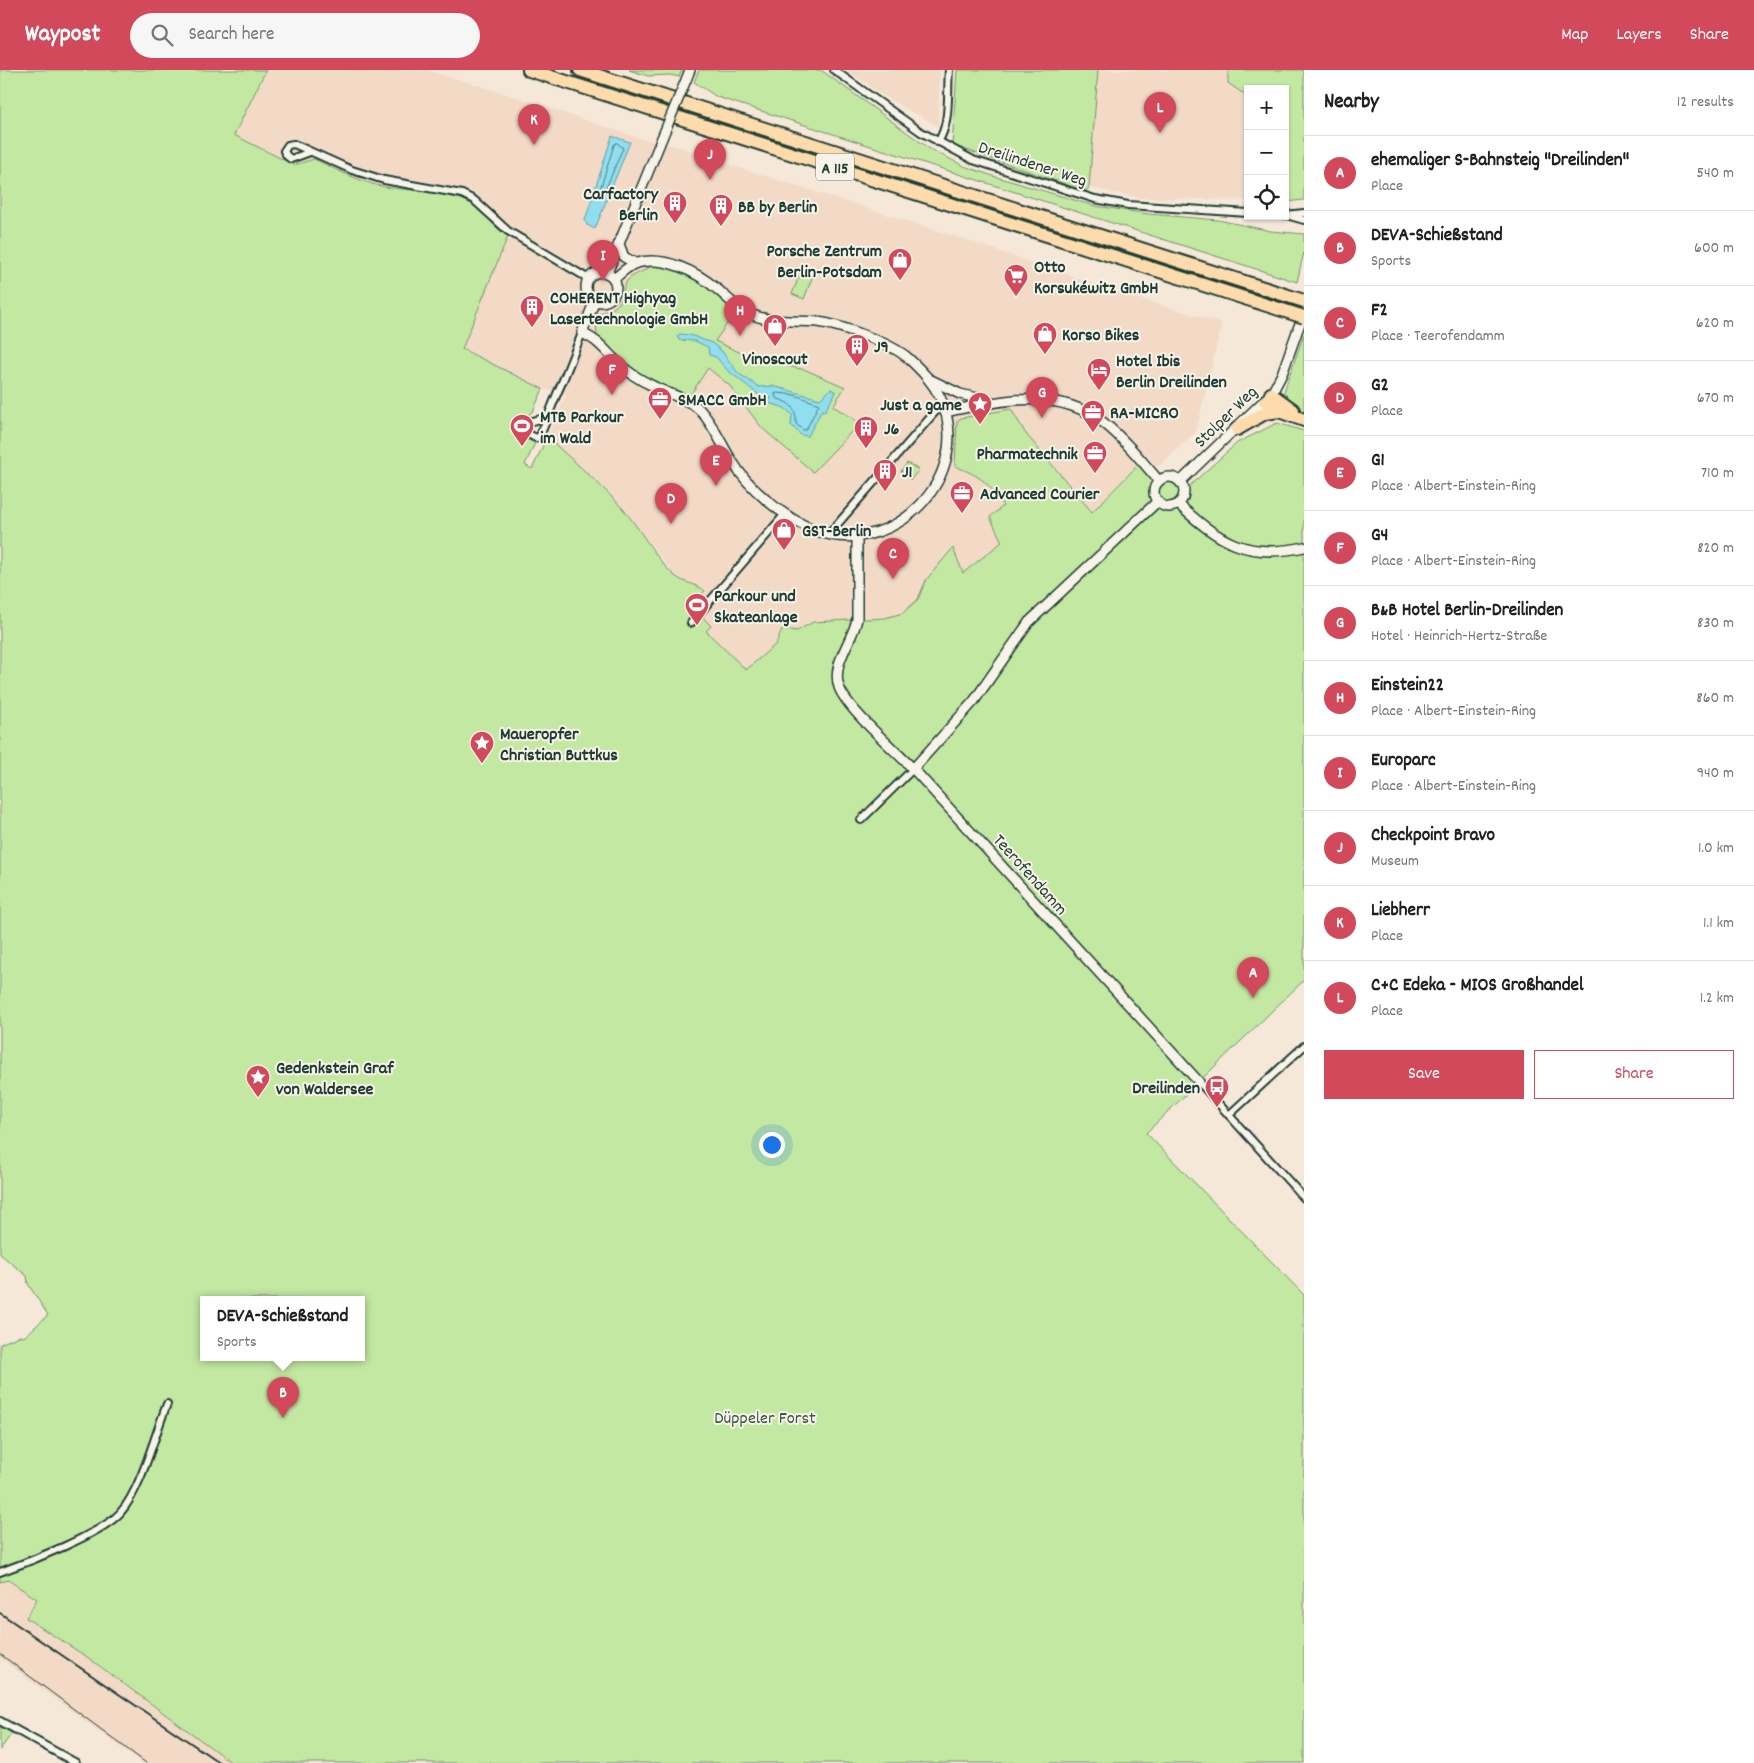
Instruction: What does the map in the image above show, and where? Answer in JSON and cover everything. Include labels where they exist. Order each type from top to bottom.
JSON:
[{"type":"highway","name":"A 115","points":[[529,70],[1304,317]]},
{"type":"highway","name":"A 115","points":[[580,70],[1304,301]]},
{"type":"highway","points":[[1268,398],[1280,411]]},
{"type":"highway","points":[[1268,398],[1304,418]]},
{"type":"highway","points":[[1237,429],[1265,413],[1280,411],[1304,418]]},
{"type":"street","points":[[690,70],[610,276],[616,288],[613,296],[605,301],[595,300],[588,293],[589,279],[596,272],[610,276],[635,263],[660,261],[682,268],[716,288],[736,306],[760,318],[820,322],[843,328],[905,356],[929,379],[960,394],[995,402]]},
{"type":"street","name":"Dreilindener Weg","points":[[834,70],[938,142],[973,160],[1095,199],[1128,204],[1244,213]]},
{"type":"street","points":[[938,142],[943,135],[945,124],[949,70]]},
{"type":"street","points":[[310,152],[352,170],[384,180],[462,194],[474,200],[508,232],[589,279]]},
{"type":"street","points":[[1289,215],[1304,213]]},
{"type":"street","points":[[1289,216],[1304,220]]},
{"type":"street","points":[[620,248],[624,257],[635,263]]},
{"type":"street","points":[[548,417],[595,300]]},
{"type":"street","name":"Stolper Weg","points":[[1180,482],[1268,398],[1282,374],[1304,312]]},
{"type":"street","points":[[582,333],[604,346],[618,363],[637,376],[697,406],[711,423],[736,467],[755,488],[785,514],[828,534],[857,536],[881,531],[908,518],[927,499],[940,478],[947,457],[949,443],[944,408],[929,379]]},
{"type":"street","points":[[828,534],[944,408],[1028,399],[1054,400],[1087,412],[1113,431],[1160,481]]},
{"type":"street","points":[[1170,477],[1180,482],[1184,496],[1178,504],[1166,506],[1158,501],[1155,488],[1160,481],[1170,477]]},
{"type":"street","points":[[861,820],[913,769],[974,701],[1029,622],[1158,501]]},
{"type":"street","points":[[1178,504],[1213,535],[1229,544],[1264,552],[1304,547]]},
{"type":"street","points":[[692,623],[785,514]]},
{"type":"street","name":"Teerofendamm","points":[[857,536],[857,619],[854,632],[838,666],[839,685],[851,705],[913,769],[1304,1198]]},
{"type":"street","points":[[1229,1115],[1304,1046]]},
{"type":"street","points":[[0,1572],[97,1530],[120,1513],[133,1494],[166,1404]]},
{"type":"street","points":[[0,1721],[76,1763]]},
{"type":"shaded area","points":[[266,70],[426,70],[501,92],[639,138],[683,148],[721,162],[961,238],[1120,293],[1222,323],[1196,432],[1158,467],[1146,455],[1092,512],[1026,434],[1011,409],[957,446],[955,466],[991,485],[1003,506],[1002,542],[963,573],[953,549],[926,580],[918,599],[903,613],[885,618],[813,622],[776,644],[746,670],[686,612],[705,591],[699,585],[688,584],[675,576],[624,510],[598,483],[547,437],[566,395],[543,389],[462,349],[508,236],[497,230],[478,209],[465,200],[383,186],[349,176],[314,159],[294,165],[234,135]]},
{"type":"shaded area","points":[[846,70],[942,70],[940,73],[938,126],[890,100]]},
{"type":"shaded area","points":[[1098,70],[1228,70],[1228,83],[1244,94],[1244,200],[1140,198],[1089,188]]},
{"type":"shaded area","points":[[8,1580],[37,1600],[26,1618],[87,1657],[232,1763],[142,1763],[0,1658],[0,1582]]},
{"type":"green space","name":"Düppeler Forst","points":[[0,70],[266,70],[234,135],[294,165],[314,159],[376,185],[445,194],[464,200],[476,207],[508,236],[462,349],[543,389],[533,411],[522,420],[516,434],[535,443],[525,465],[532,469],[547,437],[596,481],[623,509],[669,570],[679,579],[698,586],[705,591],[686,612],[692,617],[697,611],[711,626],[706,631],[746,670],[776,644],[782,629],[797,631],[813,622],[885,618],[903,613],[918,599],[926,580],[953,548],[963,573],[1002,542],[990,517],[1003,506],[988,485],[971,473],[955,466],[957,421],[961,418],[1011,409],[1026,434],[1092,512],[1139,464],[1152,480],[1152,502],[1155,509],[1181,509],[1187,502],[1187,488],[1237,443],[1277,423],[1304,431],[1304,980],[1146,1133],[1304,1295],[1304,1763],[232,1763],[87,1657],[26,1618],[37,1599],[8,1580],[0,1582],[0,1344],[19,1336],[24,1337],[48,1315],[28,1284],[27,1276],[0,1254]]},
{"type":"green space","points":[[629,70],[682,70],[679,77],[670,75],[648,76]]},
{"type":"green space","points":[[699,70],[821,70],[930,149],[964,166],[993,176],[1095,206],[1149,214],[1218,220],[1271,231],[1304,234],[1304,252],[1297,282],[717,97],[694,82]]},
{"type":"green space","points":[[957,70],[1098,70],[1089,188],[1085,191],[952,145]]},
{"type":"green space","points":[[1228,70],[1304,70],[1304,200],[1289,202],[1289,85],[1244,85],[1244,94],[1228,83]]},
{"type":"green space","points":[[653,264],[688,276],[717,295],[736,311],[715,341],[754,359],[806,370],[845,387],[833,406],[860,423],[813,472],[762,428],[729,385],[708,368],[689,397],[654,382],[629,368],[597,336],[596,325],[599,315],[614,308],[619,303],[625,283],[630,278]]},
{"type":"green space","points":[[802,269],[814,273],[804,299],[792,294]]},
{"type":"green space","points":[[1304,334],[1304,413],[1282,397]]},
{"type":"green space","points":[[907,463],[919,470],[910,480],[901,471]]},
{"type":"green space","points":[[1169,480],[1177,483],[1180,491],[1177,499],[1169,502],[1161,499],[1158,491],[1161,483]]},
{"type":"green space","points":[[0,1727],[12,1733],[0,1750]]},
{"type":"water","points":[[612,136],[630,142],[595,229],[587,225],[585,220]]},
{"type":"water","points":[[680,334],[690,335],[712,343],[721,350],[738,373],[759,387],[773,386],[820,399],[831,389],[836,392],[825,411],[822,410],[808,436],[801,435],[791,425],[792,415],[787,410],[768,403],[771,398],[765,395],[763,398],[727,370],[716,357],[709,355],[708,347],[695,341],[679,340],[677,336]]},
{"type":"tram line","points":[[0,1654],[146,1763]]},
{"type":"railway","points":[[0,1613],[220,1763]]},
{"type":"place","name":"C+C Edeka - MIOS Großhandel","points":[[1160,133]]},
{"type":"place","name":"Liebherr","points":[[534,145]]},
{"type":"place","name":"Checkpoint Bravo","points":[[710,180]]},
{"type":"place","name":"Carfactory Berlin","points":[[675,224]]},
{"type":"place","name":"BB by Berlin","points":[[721,227]]},
{"type":"place","name":"Europarc","points":[[603,281]]},
{"type":"place","name":"Porsche Zentrum Berlin-Potsdam","points":[[900,281]]},
{"type":"place","name":"Otto Korsukéwitz GmbH","points":[[1016,297]]},
{"type":"place","name":"COHERENT Highyag Lasertechnologie GmbH","points":[[532,328]]},
{"type":"place","name":"Einstein22","points":[[740,336]]},
{"type":"place","name":"Vinoscout","points":[[775,347]]},
{"type":"place","name":"Korso Bikes","points":[[1045,355]]},
{"type":"place","name":"J9","points":[[857,367]]},
{"type":"place","name":"Hotel Ibis Berlin Dreilinden","points":[[1099,391]]},
{"type":"place","name":"G4","points":[[612,395]]},
{"type":"place","name":"B&B Hotel Berlin-Dreilinden","points":[[1042,418]]},
{"type":"place","name":"SMACC GmbH","points":[[660,420]]},
{"type":"place","name":"Just a game","points":[[980,425]]},
{"type":"place","name":"RA-MICRO","points":[[1093,433]]},
{"type":"place","name":"MTB Parkour im Wald","points":[[522,447]]},
{"type":"place","name":"J6","points":[[866,449]]},
{"type":"place","name":"Pharmatechnik","points":[[1095,474]]},
{"type":"place","name":"G1","points":[[716,486]]},
{"type":"place","name":"J1","points":[[885,492]]},
{"type":"place","name":"Advanced Courier","points":[[962,514]]},
{"type":"place","name":"G2","points":[[671,524]]},
{"type":"place","name":"GST-Berlin","points":[[784,551]]},
{"type":"place","name":"F2","points":[[893,579]]},
{"type":"place","name":"Parkour und Skateanlage","points":[[697,626]]},
{"type":"place","name":"Maueropfer Christian Buttkus","points":[[482,764]]},
{"type":"place","name":"ehemaliger S-Bahnsteig \"Dreilinden\"","points":[[1253,998]]},
{"type":"place","name":"Gedenkstein Graf von Waldersee","points":[[258,1098]]},
{"type":"place","name":"Dreilinden","points":[[1217,1108]]},
{"type":"place","name":"DEVA-Schießstand","points":[[283,1418]]}]
